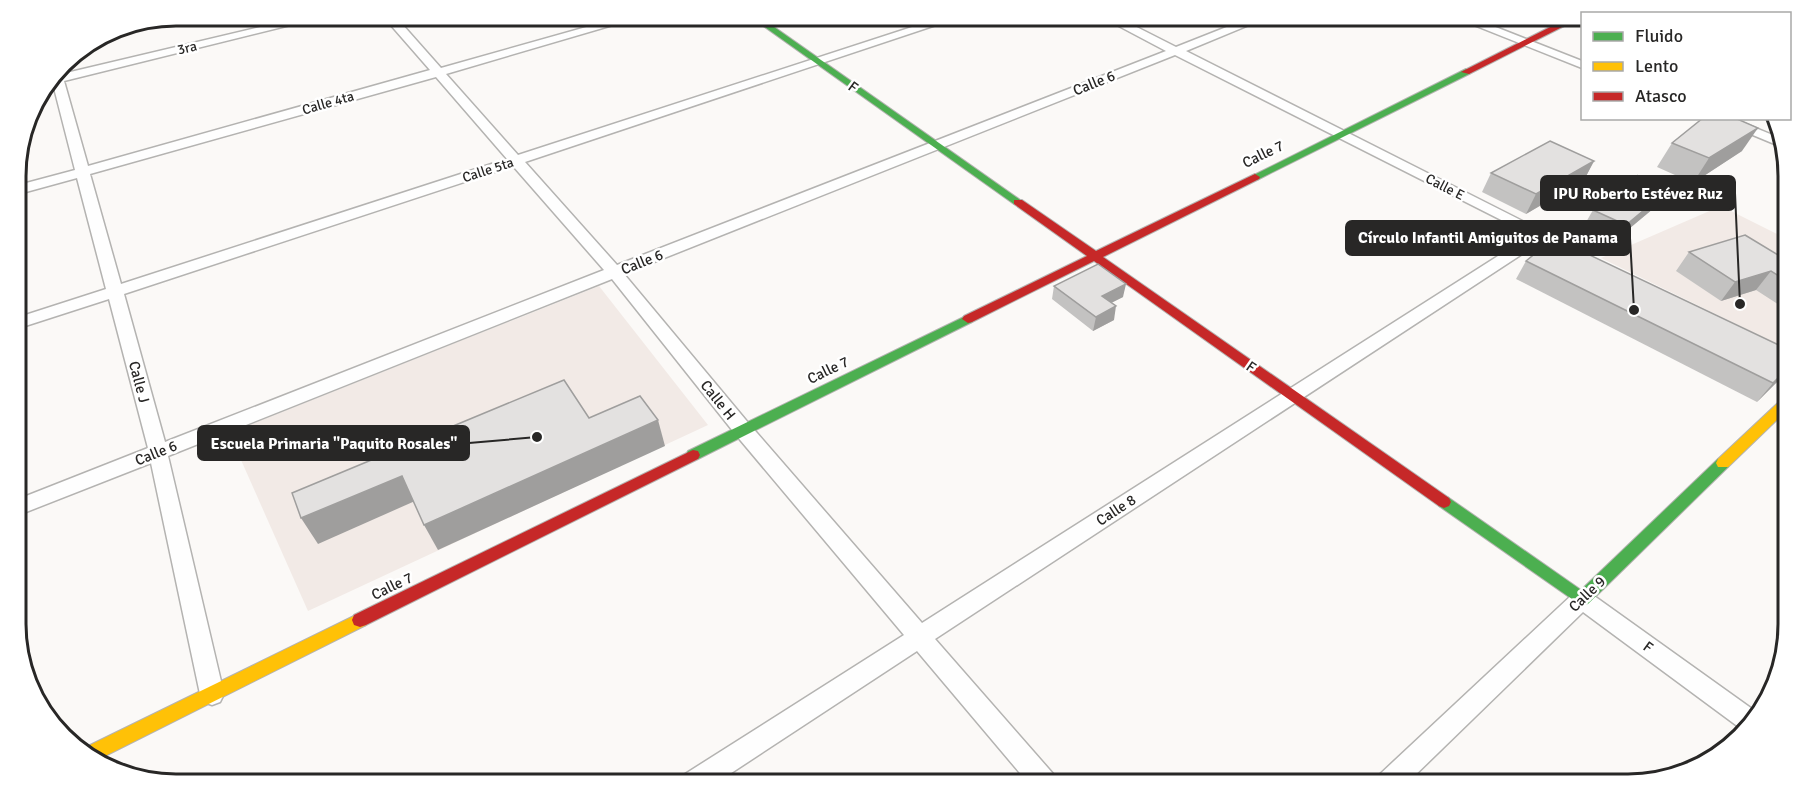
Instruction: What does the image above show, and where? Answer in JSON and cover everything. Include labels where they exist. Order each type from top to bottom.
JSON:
[{"type":"street","name":"3ra","points":[[64,76],[278,26]]},
{"type":"street","name":"Calle H","points":[[398,26],[614,273],[743,430],[1037,774]]},
{"type":"street","name":"Calle 4ta","points":[[26,188],[602,26]]},
{"type":"street","name":"F","points":[[767,26],[1582,599],[1745,718]]},
{"type":"street","name":"Calle 5ta","points":[[26,321],[927,26]]},
{"type":"street","name":"Calle E","points":[[1126,26],[1563,246]]},
{"type":"street","name":"Calle 6","points":[[26,504],[1239,26]]},
{"type":"street","points":[[1484,26],[1581,65]]},
{"type":"street","name":"Calle 7","points":[[95,751],[1558,26]]},
{"type":"street","name":"Calle J","points":[[56,85],[83,173],[158,452],[212,694]]},
{"type":"street","points":[[1724,120],[1773,140]]},
{"type":"street","name":"Calle 8","points":[[708,774],[1541,235]]},
{"type":"street","name":"Calle 9","points":[[1399,774],[1778,411]]},
{"type":"shaded area","points":[[1721,206],[1778,234],[1778,345],[1601,258]]},
{"type":"shaded area","points":[[599,286],[708,425],[308,611],[229,433]]},
{"type":"building","points":[[1701,120],[1740,120],[1758,128],[1709,158],[1672,143]]},
{"type":"building","points":[[1550,141],[1594,161],[1536,194],[1491,173]]},
{"type":"building","points":[[1637,176],[1637,185],[1662,195],[1626,225],[1593,210]]},
{"type":"building","points":[[1745,235],[1778,255],[1778,275],[1771,271],[1735,282],[1689,252]]},
{"type":"building","points":[[1554,238],[1778,345],[1778,378],[1773,383],[1526,261]]},
{"type":"building","points":[[1098,264],[1126,284],[1102,296],[1116,306],[1096,317],[1054,286]]},
{"type":"building","points":[[564,380],[589,418],[640,396],[658,420],[424,525],[402,476],[301,518],[292,493]]},
{"type":"traffic: fast","points":[[768,26],[1018,202]]},
{"type":"traffic: fast","points":[[1255,177],[1466,72]]},
{"type":"traffic: fast","points":[[693,455],[968,319]]},
{"type":"traffic: fast","points":[[1444,502],[1582,599],[1723,463]]},
{"type":"traffic: slow","points":[[1723,463],[1778,411]]},
{"type":"traffic: slow","points":[[95,751],[360,620]]},
{"type":"traffic: jam","points":[[1466,72],[1559,26]]},
{"type":"traffic: jam","points":[[968,319],[1255,177]]},
{"type":"traffic: jam","points":[[1018,202],[1444,502]]},
{"type":"traffic: jam","points":[[360,620],[693,455]]},
{"type":"place","name":"IPU Roberto Estévez Ruz","points":[[1740,304]]},
{"type":"place","name":"Círculo Infantil Amiguitos de Panama","points":[[1634,310]]},
{"type":"place","name":"Escuela Primaria \"Paquito Rosales\"","points":[[537,437]]}]
